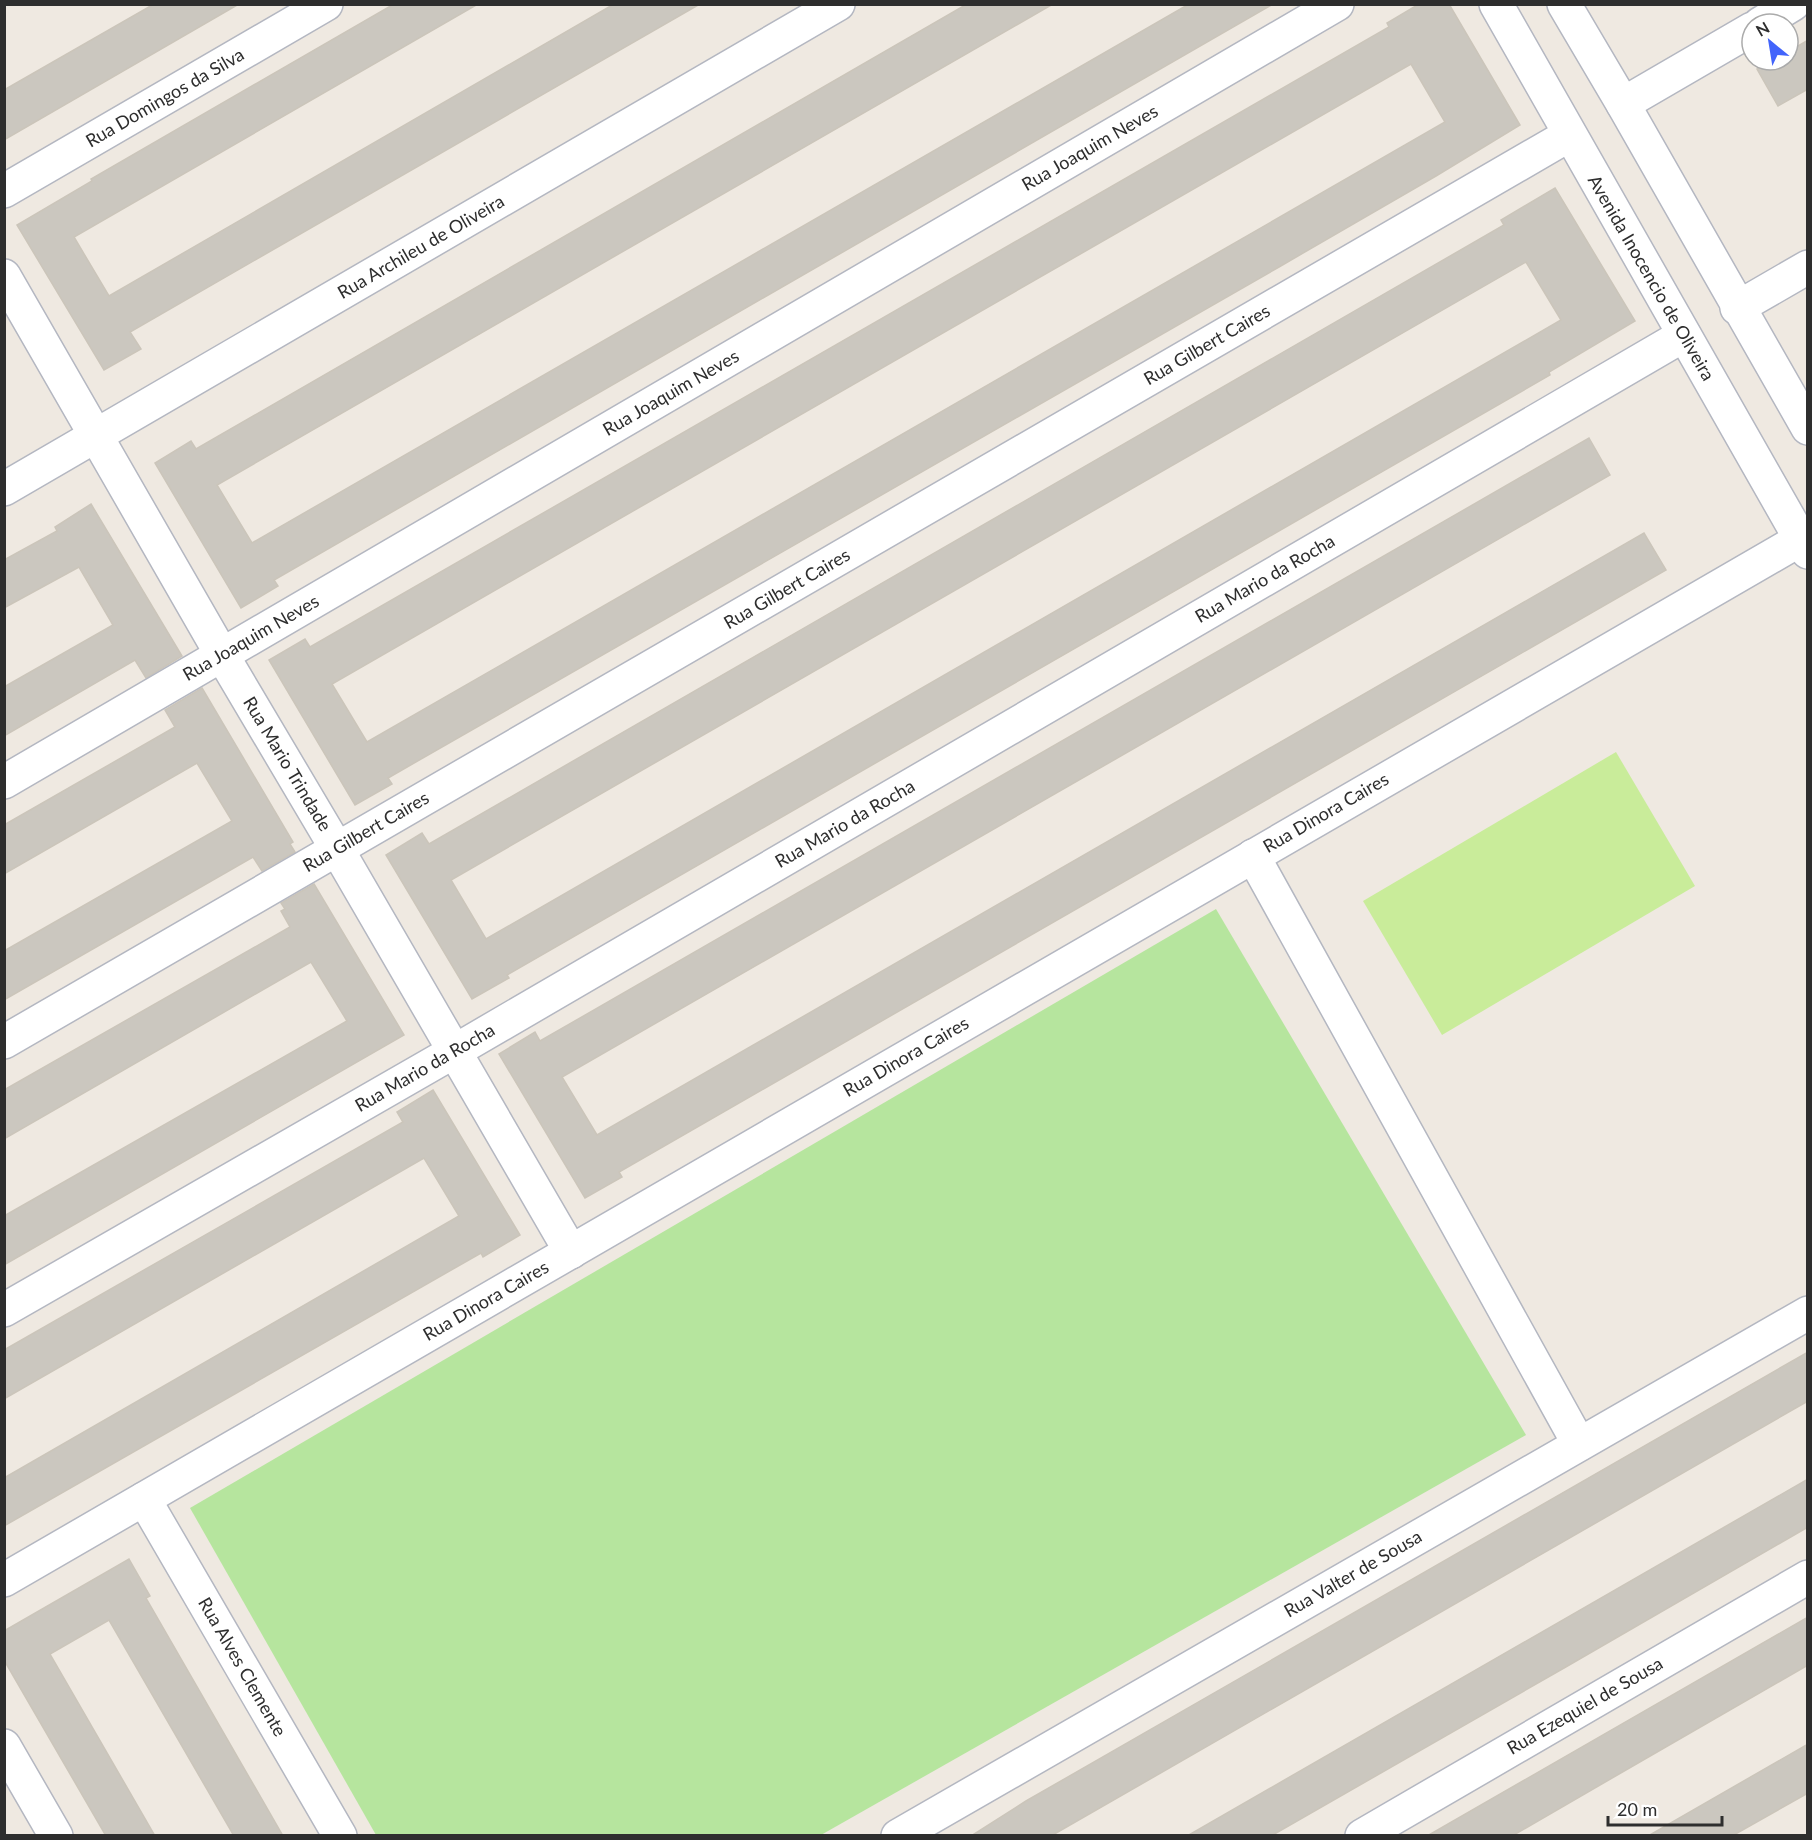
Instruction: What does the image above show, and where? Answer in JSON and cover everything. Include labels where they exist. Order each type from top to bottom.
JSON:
[{"type":"street","name":"Rua Domingos da Silva","points":[[4,191],[326,4]]},
{"type":"street","name":"Rua Archileu de Oliveira","points":[[4,489],[838,4]]},
{"type":"street","name":"Rua Joaquim Neves","points":[[4,782],[1336,4]]},
{"type":"street","name":"Avenida Inocencio de Oliveira","points":[[1496,4],[1569,135],[1805,542]]},
{"type":"street","points":[[1564,4],[1808,428]]},
{"type":"street","points":[[1780,12],[1793,4]]},
{"type":"street","points":[[1623,104],[1740,35]]},
{"type":"street","name":"Rua Gilbert Caires","points":[[4,1042],[1569,135]]},
{"type":"street","points":[[1737,308],[1808,267]]},
{"type":"street","name":"Rua Mario Trindade","points":[[4,276],[222,655],[571,1252]]},
{"type":"street","name":"Rua Mario da Rocha","points":[[4,1310],[455,1051],[1684,335]]},
{"type":"street","name":"Rua Dinora Caires","points":[[4,1580],[1253,856],[1805,542]]},
{"type":"street","points":[[1253,856],[1579,1444]]},
{"type":"street","name":"Rua Valter de Sousa","points":[[902,1834],[1808,1312]]},
{"type":"street","name":"Rua Alves Clemente","points":[[144,1499],[340,1836]]},
{"type":"street","name":"Rua Ezequiel de Sousa","points":[[1362,1836],[1808,1577]]},
{"type":"street","points":[[4,1746],[56,1836]]},
{"type":"green space","points":[[1616,752],[1695,886],[1442,1035],[1363,901]]},
{"type":"green space","points":[[1216,909],[1526,1435],[821,1835],[376,1835],[190,1508]]},
{"type":"building","points":[[154,4],[239,4],[4,140],[4,90]]},
{"type":"building","points":[[394,4],[478,4],[74,237],[109,296],[614,4],[700,4],[130,332],[141,349],[104,370],[17,225],[92,181],[91,179]]},
{"type":"building","points":[[967,4],[1053,4],[217,485],[252,543],[1189,4],[1273,4],[274,580],[278,586],[241,608],[155,463],[191,441],[196,449]]},
{"type":"building","points":[[1419,4],[1449,4],[1520,125],[1279,267],[388,778],[392,784],[355,805],[269,660],[305,639],[310,647],[1389,27],[1387,23]],"holes":[[[1411,64],[1445,122],[367,742],[332,684]]]},
{"type":"building","points":[[1808,40],[1808,89],[1778,106],[1759,72],[1800,72],[1800,45]]},
{"type":"building","points":[[1555,188],[1635,321],[1549,372],[1550,375],[507,975],[509,978],[472,999],[386,855],[422,833],[429,844],[1504,225],[1501,220]],"holes":[[[1526,262],[1561,320],[486,939],[451,880]]]},
{"type":"building","points":[[1589,438],[1610,475],[562,1077],[597,1135],[1644,533],[1666,570],[619,1172],[622,1177],[585,1198],[499,1054],[535,1032],[540,1041]]},
{"type":"building","points":[[91,504],[182,656],[146,678],[135,660],[4,736],[4,687],[113,625],[79,567],[4,608],[4,560],[57,531],[55,527]]},
{"type":"building","points":[[202,688],[293,842],[290,844],[295,852],[262,871],[253,857],[4,1000],[4,951],[232,821],[197,763],[4,874],[4,825],[175,727],[165,710]]},
{"type":"building","points":[[314,884],[404,1035],[4,1265],[4,1216],[347,1021],[311,962],[4,1139],[4,1090],[290,927],[281,911],[285,909],[281,903]]},
{"type":"building","points":[[433,1090],[520,1235],[483,1257],[481,1253],[4,1526],[4,1478],[459,1216],[424,1158],[4,1399],[4,1350],[403,1122],[397,1112]]},
{"type":"building","points":[[1808,1352],[1808,1401],[1051,1836],[971,1836],[1026,1801]]},
{"type":"building","points":[[1808,1479],[1808,1527],[1564,1668],[1271,1836],[1187,1836]]},
{"type":"building","points":[[129,1559],[150,1596],[146,1598],[283,1836],[234,1836],[109,1620],[50,1654],[155,1836],[106,1836],[4,1660],[4,1631]]},
{"type":"building","points":[[1808,1617],[1808,1665],[1512,1836],[1427,1836]]},
{"type":"building","points":[[1808,1744],[1808,1793],[1732,1836],[1648,1836]]}]
